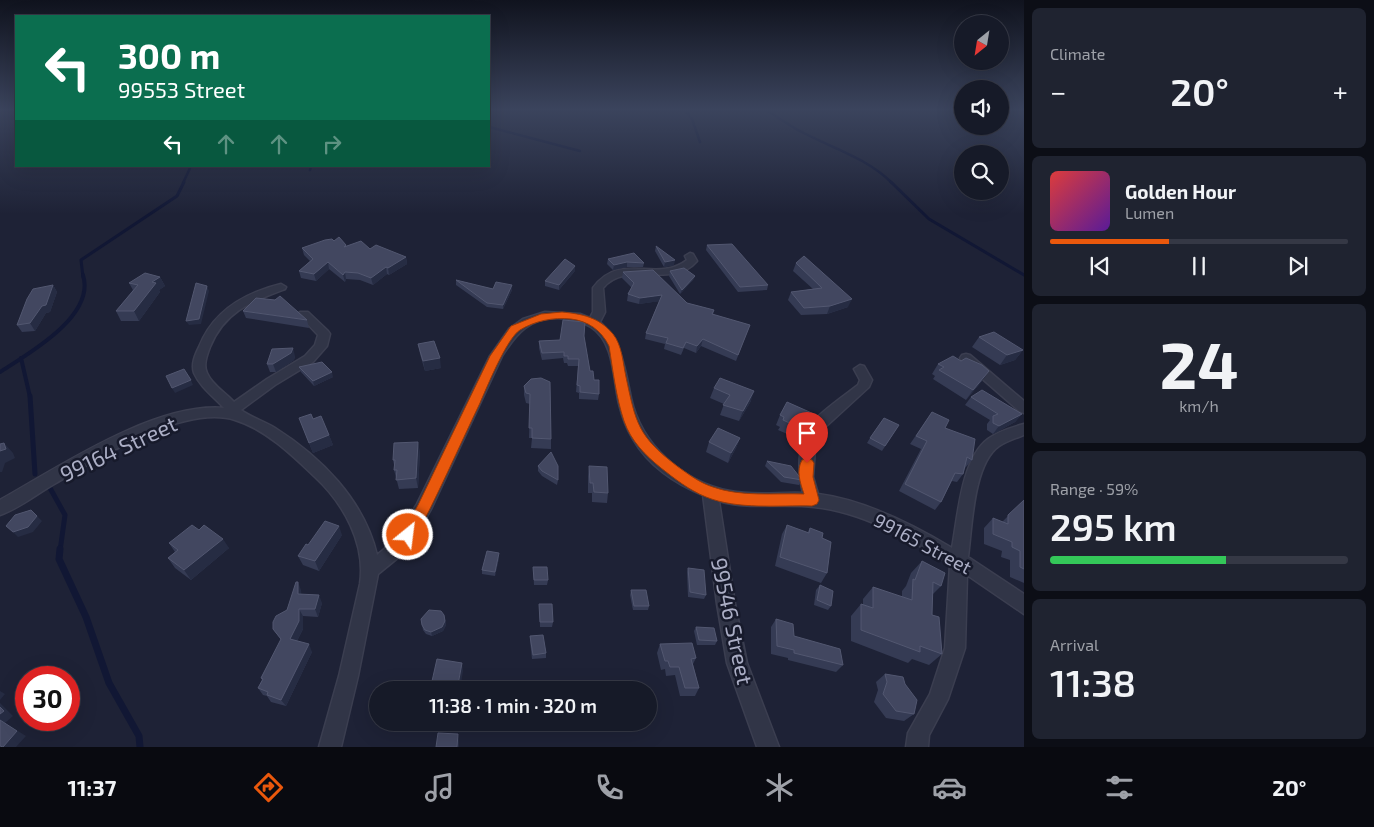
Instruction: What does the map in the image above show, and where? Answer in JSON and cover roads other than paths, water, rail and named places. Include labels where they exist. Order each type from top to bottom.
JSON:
[{"type":"street","points":[[370,570],[399,547],[408,535],[423,509],[496,356],[515,328],[535,319],[553,315],[577,316],[594,322],[599,312],[598,288],[607,278],[628,271],[662,272],[684,269],[692,261],[690,256]]},
{"type":"street","points":[[281,287],[238,304],[220,319],[209,334],[199,365],[200,371],[211,387],[234,411],[271,382],[318,351],[324,341],[324,334],[304,314]]},
{"type":"street","name":"99165 Street","points":[[594,322],[609,336],[614,346],[626,407],[631,423],[641,441],[666,466],[685,480],[710,492],[740,499],[812,500],[864,512],[890,522],[959,558],[1024,604]]},
{"type":"street","points":[[966,358],[1024,408]]},
{"type":"street","points":[[812,500],[806,477],[808,449],[815,428],[864,387],[866,380],[860,369]]},
{"type":"street","name":"99164 Street","points":[[0,508],[125,440],[161,424],[202,412],[234,411],[271,432],[324,476],[340,495],[356,521],[365,542],[370,570],[347,691],[330,747]]},
{"type":"street","points":[[917,747],[919,733],[938,700],[955,648],[959,558],[970,481],[980,461],[993,442],[1024,429]]},
{"type":"street","name":"99546 Street","points":[[710,492],[726,604],[737,663],[768,747]]},
{"type":"waterway","points":[[553,144],[580,151]]},
{"type":"waterway","points":[[827,144],[871,166],[892,183]]},
{"type":"waterway","points":[[183,183],[191,167]]},
{"type":"waterway","points":[[83,277],[81,260],[177,196],[184,182]]},
{"type":"waterway","points":[[891,182],[929,219],[1024,275]]},
{"type":"waterway","points":[[21,359],[57,332],[70,319],[79,305],[84,290],[83,275]]},
{"type":"waterway","points":[[0,372],[21,359]]},
{"type":"waterway","points":[[21,359],[30,397]]},
{"type":"waterway","points":[[30,396],[35,474]]},
{"type":"waterway","points":[[50,488],[65,515],[60,551]]},
{"type":"waterway","points":[[60,549],[59,559],[86,617],[109,683],[139,736],[140,747]]}]
